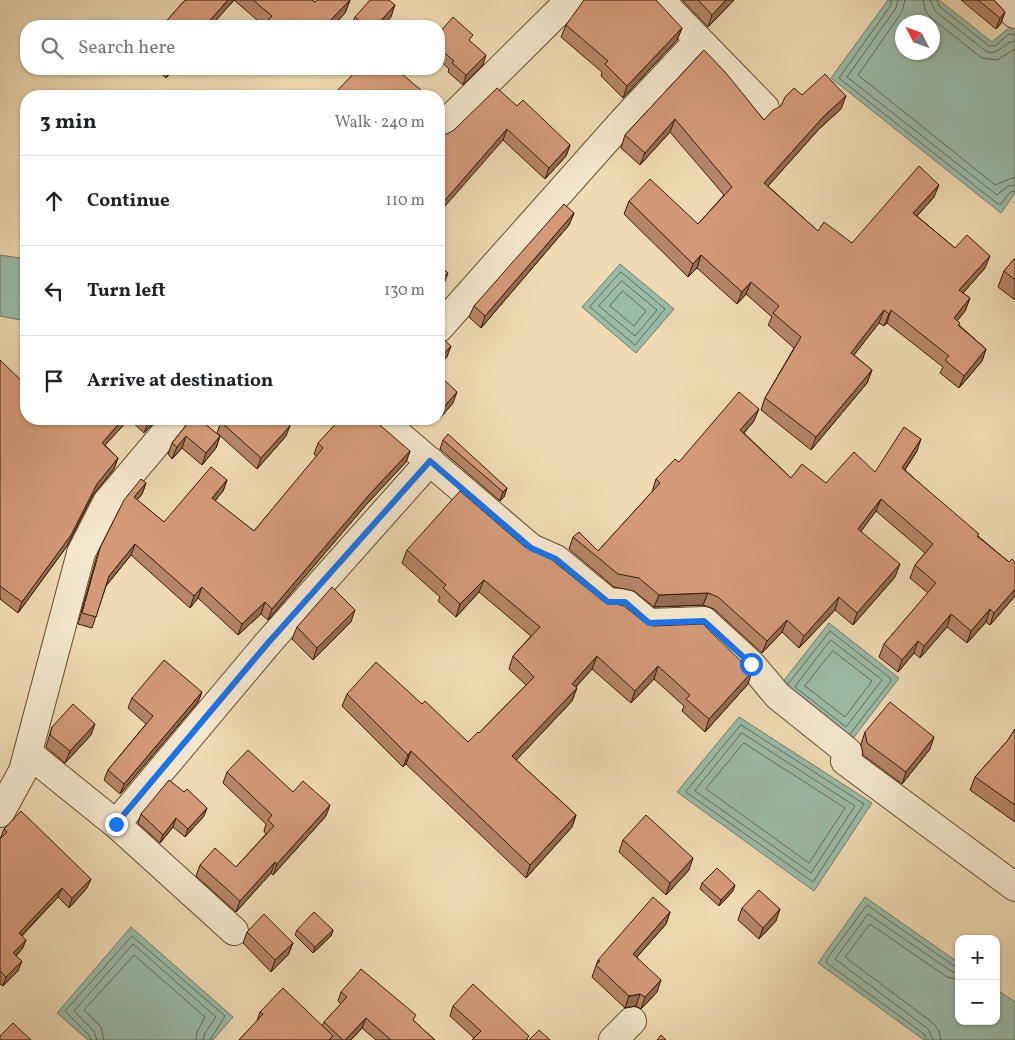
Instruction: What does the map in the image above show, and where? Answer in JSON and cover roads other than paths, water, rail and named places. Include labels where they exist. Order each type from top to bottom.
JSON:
[{"type":"street","points":[[445,124],[570,0]]},
{"type":"street","points":[[660,0],[765,108]]},
{"type":"street","points":[[999,0],[1015,14]]},
{"type":"street","points":[[445,321],[625,119],[700,40]]},
{"type":"street","points":[[0,812],[23,771],[81,553],[107,502],[172,425]]},
{"type":"street","points":[[387,425],[531,548],[556,559],[608,602],[625,602],[649,623],[704,621],[751,664],[778,696],[848,752],[845,761],[1015,887]]},
{"type":"street","points":[[116,824],[292,615],[430,461]]},
{"type":"street","points":[[28,754],[116,824],[234,931]]},
{"type":"water","points":[[888,0],[939,0],[992,42],[1010,27],[1015,32],[1015,193],[1001,213],[831,78]]},
{"type":"water","points":[[0,255],[20,258],[20,320],[0,316]]},
{"type":"water","points":[[620,264],[674,309],[636,353],[582,307]]},
{"type":"water","points":[[829,623],[899,678],[848,745],[778,688]]},
{"type":"water","points":[[739,717],[872,803],[814,891],[677,792]]},
{"type":"water","points":[[865,897],[955,960],[955,1025],[1000,1025],[1000,992],[1015,1002],[1015,1040],[924,1040],[818,963]]},
{"type":"water","points":[[131,927],[233,1017],[213,1040],[88,1040],[57,1013]]}]
